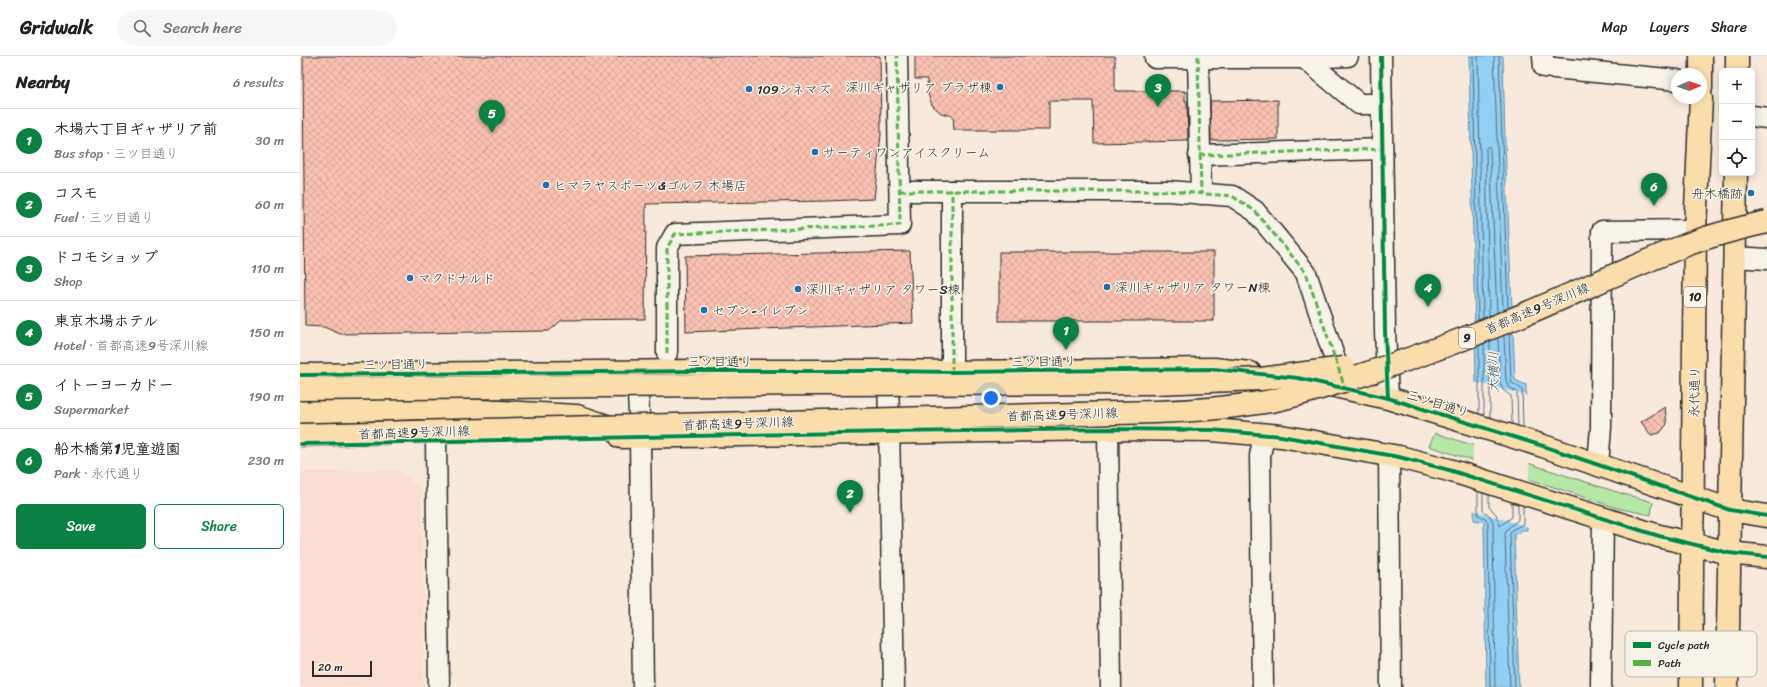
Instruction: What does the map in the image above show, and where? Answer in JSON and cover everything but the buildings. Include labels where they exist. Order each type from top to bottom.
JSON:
[{"type":"main road","points":[[1701,56],[1701,68]]},
{"type":"main road","points":[[1737,56],[1737,68]]},
{"type":"main road","name":"永代通り","points":[[1691,631],[1694,497],[1695,230],[1701,104]]},
{"type":"main road","points":[[1728,631],[1736,176]]},
{"type":"main road","name":"首都高速9号深川線","points":[[300,389],[812,384],[1154,383],[1285,377],[1327,372],[1407,354],[1518,313],[1598,278],[1687,242],[1767,221]]},
{"type":"main road","name":"首都高速9号深川線","points":[[300,434],[1163,412],[1202,410],[1266,402],[1302,393],[1439,348],[1514,319],[1595,283],[1687,245],[1767,221]]},
{"type":"main road","name":"三ツ目通り","points":[[300,375],[637,371],[952,372],[1214,369],[1298,378],[1388,398],[1543,446],[1730,510],[1767,516]]},
{"type":"main road","points":[[300,412],[425,408],[577,416],[640,437]]},
{"type":"main road","points":[[300,444],[890,432],[1108,429],[1212,430],[1312,441],[1389,455],[1448,470],[1692,544],[1729,553],[1767,557]]},
{"type":"main road","name":"永代通り","points":[[1691,677],[1691,687]]},
{"type":"main road","points":[[1727,677],[1727,687]]},
{"type":"street","points":[[668,353],[667,248],[675,234],[900,225],[897,56]]},
{"type":"street","points":[[1155,56],[1155,58],[1304,58],[1348,56]]},
{"type":"street","points":[[1381,56],[1385,331],[1388,398]]},
{"type":"street","points":[[1543,56],[1544,67],[1606,65],[1671,79]]},
{"type":"street","points":[[1198,57],[1200,194]]},
{"type":"street","points":[[1304,58],[1359,104],[1382,104]]},
{"type":"street","points":[[1755,116],[1767,118]]},
{"type":"street","points":[[1200,156],[1382,149]]},
{"type":"street","points":[[900,191],[1168,191],[1232,196],[1255,211],[1306,273],[1345,388]]},
{"type":"street","points":[[952,191],[952,372]]},
{"type":"street","points":[[1598,465],[1601,428],[1602,231],[1695,230]]},
{"type":"street","points":[[1734,257],[1767,259]]},
{"type":"street","points":[[637,371],[640,437],[643,687]]},
{"type":"street","points":[[888,371],[894,687]]},
{"type":"street","points":[[1108,429],[1111,687]]},
{"type":"street","points":[[1263,687],[1260,456],[1264,435]]},
{"type":"street","points":[[436,441],[439,687]]},
{"type":"street","points":[[1389,455],[1391,687]]},
{"type":"street","points":[[1601,687],[1603,518]]},
{"type":"shaded area","points":[[399,470],[422,491],[424,687],[300,687],[300,472]]},
{"type":"green space","points":[[1435,433],[1620,493],[1653,502],[1651,515],[1617,508],[1429,446]]},
{"type":"water","name":"大横川","points":[[1469,56],[1503,56],[1505,143],[1515,380],[1526,385],[1527,530],[1520,530],[1520,533],[1514,534],[1519,687],[1486,687],[1484,522],[1474,520],[1476,383]]},
{"type":"pier","points":[[1474,382],[1529,396],[1529,527],[1472,510]]},
{"type":"marked path","points":[[667,353],[667,248],[675,234],[900,225],[897,56]]},
{"type":"marked path","points":[[1198,56],[1201,194]]},
{"type":"marked path","points":[[1199,155],[1382,149]]},
{"type":"marked path","points":[[900,191],[1168,191],[1232,196],[1255,211],[1306,273],[1345,388]]},
{"type":"marked path","points":[[952,191],[952,372]]},
{"type":"cycle path","points":[[1381,56],[1385,331],[1388,398]]},
{"type":"cycle path","points":[[300,375],[691,371],[952,372],[1214,369],[1298,378],[1388,398],[1543,446],[1730,510],[1767,516]]},
{"type":"cycle path","points":[[300,444],[890,432],[1108,429],[1212,430],[1281,436],[1399,457],[1449,470],[1659,536],[1729,553],[1767,557]]},
{"type":"place","name":"深川ギャザリア プラザ棟","points":[[1000,87]]},
{"type":"place","name":"109シネマズ","points":[[749,89]]},
{"type":"place","name":"ドコモショップ","points":[[1158,107]]},
{"type":"place","name":"イトーヨーカドー","points":[[492,133]]},
{"type":"place","name":"サーティワンアイスクリーム","points":[[815,152]]},
{"type":"place","name":"ヒマラヤスポーツ&ゴルフ 木場店","points":[[546,185]]},
{"type":"place","name":"舟木橋跡","points":[[1751,193]]},
{"type":"place","name":"船木橋第1児童遊園","points":[[1654,206]]},
{"type":"place","name":"マクドナルド","points":[[410,278]]},
{"type":"place","name":"深川ギャザリア タワーN棟","points":[[1107,287]]},
{"type":"place","name":"深川ギャザリア タワーS棟","points":[[798,289]]},
{"type":"place","name":"東京木場ホテル","points":[[1428,307]]},
{"type":"place","name":"セブン-イレブン","points":[[704,310]]},
{"type":"place","name":"木場六丁目ギャザリア前","points":[[1066,350]]},
{"type":"place","name":"コスモ","points":[[850,513]]}]
